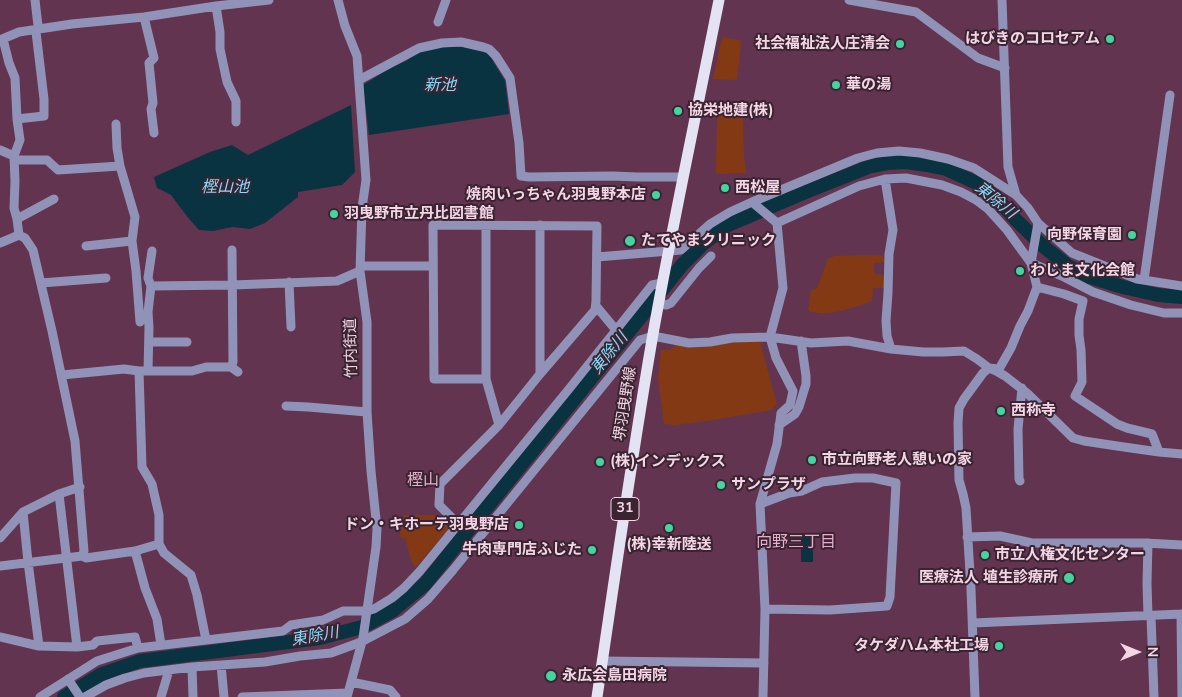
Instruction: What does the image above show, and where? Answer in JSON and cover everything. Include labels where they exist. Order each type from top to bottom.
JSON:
[{"type":"main road","name":"堺羽曳野線","points":[[597,697],[636,435],[653,336],[662,304],[660,280],[668,252],[719,0]]},
{"type":"street","points":[[17,118],[44,116],[35,0]]},
{"type":"street","points":[[19,235],[18,219],[14,208],[14,158],[20,140],[15,78],[1,39],[19,32],[72,24],[144,17],[269,0]]},
{"type":"street","name":"竹内街道","points":[[338,0],[345,26],[357,56],[359,80],[366,180],[362,208],[360,268],[367,322],[367,412],[377,530],[362,640],[348,695]]},
{"type":"street","points":[[438,22],[446,0]]},
{"type":"street","points":[[849,0],[916,12],[978,58],[1005,68]]},
{"type":"street","points":[[1002,0],[1008,167],[1016,195]]},
{"type":"street","points":[[216,6],[220,32],[220,49],[227,82],[236,101],[236,122]]},
{"type":"street","points":[[144,17],[154,58],[149,63],[154,133]]},
{"type":"street","points":[[359,80],[419,48],[452,42],[483,46],[496,56],[510,78],[519,143],[521,176],[683,177]]},
{"type":"street","points":[[1144,280],[1170,95]]},
{"type":"street","points":[[116,124],[120,166],[135,217],[132,241],[140,322]]},
{"type":"street","points":[[0,150],[14,158],[46,160],[58,170],[120,166]]},
{"type":"street","points":[[596,257],[681,250],[710,224],[752,202],[858,158],[877,153],[899,151],[948,158],[974,168],[1016,195],[1038,223],[1072,253],[1137,279],[1182,286]]},
{"type":"street","points":[[777,223],[858,186],[885,179],[906,178],[942,185],[961,192],[988,209],[1007,230],[1031,263],[1093,292],[1131,305],[1164,313],[1182,313]]},
{"type":"street","points":[[885,179],[893,230],[889,254],[886,322],[891,349]]},
{"type":"street","points":[[18,219],[54,198]]},
{"type":"street","points":[[752,202],[777,223],[783,288],[770,337],[776,358],[792,391],[790,404],[781,413],[777,444],[760,504],[765,609],[763,697]]},
{"type":"street","points":[[975,697],[966,508],[959,480],[959,408],[983,373],[989,368],[999,369],[1028,311],[1036,287],[1031,263],[1038,223]]},
{"type":"street","points":[[458,524],[439,505],[440,484],[499,425],[595,310],[596,226],[433,225],[434,379],[486,379]]},
{"type":"street","points":[[486,225],[486,379],[499,425]]},
{"type":"street","points":[[540,225],[540,374]]},
{"type":"street","points":[[0,243],[19,235],[25,238],[33,250],[75,440],[84,551],[82,556]]},
{"type":"street","points":[[86,246],[132,241]]},
{"type":"street","points":[[62,375],[124,369],[138,371],[192,371],[206,367],[234,369],[232,362],[232,250]]},
{"type":"street","points":[[148,371],[148,312],[151,286],[148,278],[152,251]]},
{"type":"street","points":[[662,304],[671,303],[711,256]]},
{"type":"street","points":[[151,286],[337,281],[360,268],[433,266]]},
{"type":"street","points":[[41,283],[106,278]]},
{"type":"street","points":[[40,697],[69,681],[97,661],[138,648],[283,630],[290,625],[324,620],[342,610],[366,613],[382,604],[404,588],[420,571],[652,285],[660,280]]},
{"type":"street","points":[[289,282],[291,327]]},
{"type":"street","points":[[1036,287],[1083,301],[1078,335],[1081,350],[1082,382],[1075,396],[1117,424],[1152,434],[1159,452]]},
{"type":"street","points":[[596,306],[616,330]]},
{"type":"street","points":[[69,681],[81,697],[106,685],[144,673],[192,667],[265,662],[331,653],[405,619],[428,599],[640,340],[653,336],[689,343],[732,338],[770,337],[811,343],[848,341],[891,349],[943,352],[964,351],[1022,388],[1073,438],[1094,443],[1182,454]]},
{"type":"street","points":[[779,425],[795,414],[806,384],[801,341]]},
{"type":"street","points":[[149,342],[187,342]]},
{"type":"street","points":[[138,371],[142,467],[152,484],[156,500],[159,515],[159,544],[164,553],[191,575],[206,640]]},
{"type":"street","points":[[1020,481],[1018,429],[1022,388]]},
{"type":"street","points":[[286,406],[308,406],[367,412]]},
{"type":"street","points":[[760,504],[788,493],[802,491],[822,482],[873,478],[896,483],[890,597],[887,606],[830,610],[765,609]]},
{"type":"street","points":[[0,538],[23,512],[59,494],[80,487]]},
{"type":"street","points":[[59,494],[77,647]]},
{"type":"street","points":[[23,512],[39,646]]},
{"type":"street","points":[[968,537],[1000,536],[1032,542],[1182,545]]},
{"type":"street","points":[[1148,543],[1147,584],[1154,697]]},
{"type":"street","points":[[0,566],[82,556],[86,558],[135,551],[159,544]]},
{"type":"street","points":[[135,551],[157,619],[161,645]]},
{"type":"street","points":[[972,623],[1181,614],[1182,697]]},
{"type":"street","points":[[0,637],[39,646],[77,647],[94,645],[97,641],[135,637],[138,648]]},
{"type":"street","points":[[602,661],[764,663]]},
{"type":"street","points":[[221,665],[224,697]]},
{"type":"street","points":[[192,667],[193,697]]},
{"type":"street","points":[[161,697],[169,670]]},
{"type":"street","points":[[351,682],[390,690],[396,697]]},
{"type":"street","points":[[242,697],[348,695]]},
{"type":"shaded area","points":[[722,37],[740,40],[737,80],[713,79]]},
{"type":"shaded area","points":[[712,105],[742,105],[746,173],[716,174],[717,118],[709,118]]},
{"type":"shaded area","points":[[881,255],[886,260],[886,262],[874,263],[874,274],[886,275],[885,288],[873,288],[872,301],[848,309],[824,313],[808,311],[811,290],[817,288],[828,259],[834,256]]},
{"type":"shaded area","points":[[762,338],[761,346],[777,404],[771,410],[675,425],[664,424],[658,378],[661,350],[669,350],[676,345],[719,344]]},
{"type":"shaded area","points":[[403,515],[443,515],[450,521],[451,526],[415,568],[405,538],[400,537]]},
{"type":"water","name":"新池","points":[[464,47],[488,53],[505,81],[509,114],[369,135],[363,85],[424,49]]},
{"type":"water","name":"樫山池","points":[[351,105],[355,172],[342,185],[298,192],[298,197],[265,223],[250,229],[232,227],[213,231],[199,230],[171,195],[157,188],[154,177],[210,152],[232,145],[248,155]]},
{"type":"water","points":[[801,537],[813,537],[813,562],[801,562]]},
{"type":"waterway","name":"東除川","points":[[64,697],[102,674],[140,661],[320,638],[362,627],[392,611],[425,584],[682,265],[703,244],[728,225],[871,166],[905,162],[946,169],[983,186],[1043,246],[1068,266],[1090,277],[1123,287],[1158,295],[1182,297]]},
{"type":"place","name":"はびきのコロセアム","points":[[1110,39]]},
{"type":"place","name":"社会福祉法人庄清会","points":[[900,44]]},
{"type":"place","name":"華の湯","points":[[836,85]]},
{"type":"place","name":"協栄地建(株)","points":[[678,111]]},
{"type":"place","name":"西松屋","points":[[725,188]]},
{"type":"place","name":"焼肉いっちゃん羽曳野本店","points":[[656,195]]},
{"type":"place","name":"羽曳野市立丹比図書館","points":[[334,214]]},
{"type":"place","name":"向野保育園","points":[[1132,235]]},
{"type":"place","name":"たてやまクリニック","points":[[630,241]]},
{"type":"place","name":"わじま文化会館","points":[[1020,271]]},
{"type":"place","name":"西称寺","points":[[1001,411]]},
{"type":"place","name":"市立向野老人憩いの家","points":[[812,460]]},
{"type":"place","name":"(株)インデックス","points":[[600,462]]},
{"type":"place","name":"サンプラザ","points":[[721,485]]},
{"type":"place","name":"ドン・キホーテ羽曳野店","points":[[519,525]]},
{"type":"place","name":"(株)幸新陸送","points":[[669,528]]},
{"type":"place","name":"牛肉専門店ふじた","points":[[592,550]]},
{"type":"place","name":"市立人権文化センター","points":[[985,555]]},
{"type":"place","name":"医療法人 埴生診療所","points":[[1069,578]]},
{"type":"place","name":"タケダハム本社工場","points":[[999,646]]},
{"type":"place","name":"永広会島田病院","points":[[551,676]]},
{"type":"district","name":"樫山","points":[[423,481]]},
{"type":"district","name":"向野三丁目","points":[[796,543]]}]
